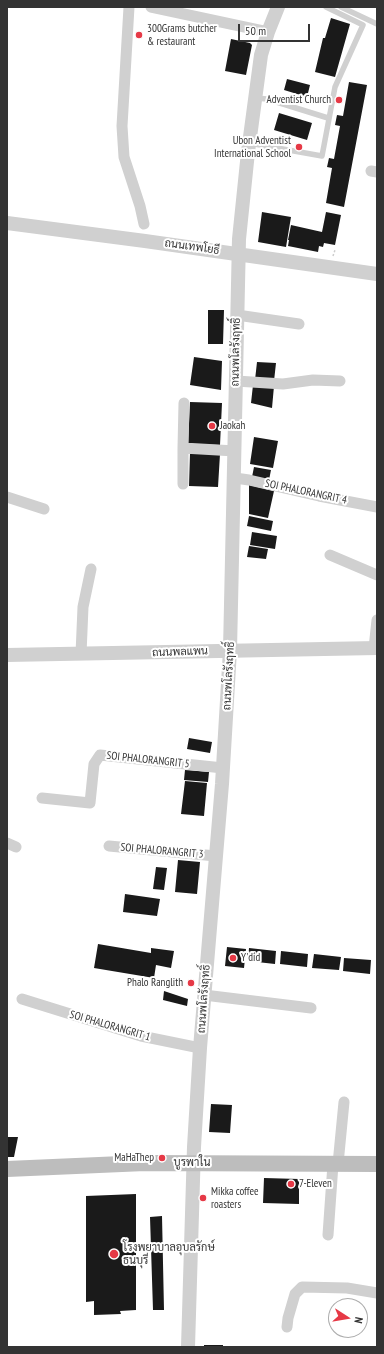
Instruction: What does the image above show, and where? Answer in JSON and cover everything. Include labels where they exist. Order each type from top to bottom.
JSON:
[{"type":"main road","name":"บูรพาใน","points":[[7,1169],[96,1164],[377,1164]]},
{"type":"street","points":[[129,7],[122,126],[124,157],[140,206],[144,224]]},
{"type":"street","points":[[151,7],[268,32]]},
{"type":"street","name":"ถนนพโลรังฤทธิ์","points":[[188,1347],[194,1163],[200,1048],[223,768],[230,650],[239,254],[249,143],[261,55],[278,7]]},
{"type":"street","name":"ถนนเทพโยธี","points":[[7,223],[377,274]]},
{"type":"street","points":[[237,315],[299,324]]},
{"type":"street","points":[[236,381],[283,384],[313,380],[340,381]]},
{"type":"street","points":[[183,484],[184,403]]},
{"type":"street","points":[[183,448],[235,450]]},
{"type":"street","name":"SOI PHALORANGRIT 4","points":[[234,478],[377,507]]},
{"type":"street","points":[[7,497],[44,509]]},
{"type":"street","points":[[330,555],[377,575]]},
{"type":"street","points":[[81,654],[82,607],[91,569]]},
{"type":"street","points":[[375,648],[377,620]]},
{"type":"street","name":"ถนนพลแพน","points":[[7,655],[375,648]]},
{"type":"street","name":"SOI PHALORANGRIT 5","points":[[42,798],[90,803],[94,764],[100,756],[223,768]]},
{"type":"street","name":"SOI PHALORANGRIT 3","points":[[109,846],[216,856]]},
{"type":"street","points":[[204,995],[311,1008]]},
{"type":"street","name":"SOI PHALORANGRIT 1","points":[[22,999],[142,1036],[200,1048]]},
{"type":"street","points":[[328,1235],[344,1102]]},
{"type":"street","points":[[287,1327],[295,1294],[302,1286],[347,1288],[377,1293]]},
{"type":"lane","points":[[249,143],[322,156],[335,87],[363,25],[326,7]]},
{"type":"lane","points":[[341,7],[377,24]]},
{"type":"lane","points":[[255,98],[267,99],[328,118]]},
{"type":"building","points":[[331,18],[350,24],[335,77],[315,72],[323,38],[325,38]]},
{"type":"building","points":[[231,39],[250,43],[252,45],[246,75],[225,71]]},
{"type":"building","points":[[287,79],[310,85],[307,97],[284,90]]},
{"type":"building","points":[[349,82],[367,85],[344,207],[326,203],[332,168],[327,167],[329,158],[334,159],[340,126],[335,125],[337,115],[343,116]]},
{"type":"building","points":[[279,113],[312,123],[307,140],[274,130]]},
{"type":"building","points":[[262,212],[291,217],[286,247],[258,242]]},
{"type":"building","points":[[326,212],[341,215],[335,245],[324,243],[323,247],[319,246],[318,252],[288,246],[291,225],[322,232]]},
{"type":"building","points":[[208,310],[224,310],[223,344],[208,344]]},
{"type":"building","points":[[194,357],[222,361],[221,390],[190,385]]},
{"type":"building","points":[[257,362],[276,363],[274,381],[255,380]]},
{"type":"building","points":[[253,385],[274,386],[272,408],[251,403]]},
{"type":"building","points":[[190,402],[222,403],[220,445],[188,444]]},
{"type":"building","points":[[254,437],[278,441],[273,468],[250,464]]},
{"type":"building","points":[[190,453],[220,454],[218,487],[189,486]]},
{"type":"building","points":[[254,467],[271,470],[269,480],[252,477]]},
{"type":"building","points":[[249,485],[274,491],[268,518],[249,514]]},
{"type":"building","points":[[249,516],[273,521],[271,531],[247,526]]},
{"type":"building","points":[[252,532],[277,536],[275,549],[250,545]]},
{"type":"building","points":[[249,546],[268,549],[266,559],[247,557]]},
{"type":"building","points":[[189,738],[212,742],[210,753],[187,749]]},
{"type":"building","points":[[185,770],[209,772],[208,782],[184,780]]},
{"type":"building","points":[[185,781],[207,783],[204,816],[181,814]]},
{"type":"building","points":[[178,860],[200,862],[197,894],[175,892]]},
{"type":"building","points":[[156,867],[167,868],[164,890],[153,889]]},
{"type":"building","points":[[125,894],[160,899],[157,916],[123,912]]},
{"type":"building","points":[[98,944],[151,953],[151,948],[174,951],[171,968],[156,965],[154,978],[94,968]]},
{"type":"building","points":[[227,947],[246,949],[244,968],[225,966]]},
{"type":"building","points":[[249,948],[276,951],[275,964],[248,961]]},
{"type":"building","points":[[281,951],[308,954],[307,967],[280,964]]},
{"type":"building","points":[[314,954],[341,957],[339,970],[312,968]]},
{"type":"building","points":[[344,958],[371,960],[370,974],[343,971]]},
{"type":"building","points":[[164,991],[188,999],[187,1006],[163,1000]]},
{"type":"building","points":[[211,1104],[232,1105],[230,1133],[209,1132]]},
{"type":"building","points":[[7,1137],[18,1137],[14,1157],[7,1157]]},
{"type":"building","points":[[264,1178],[299,1179],[299,1204],[263,1203]]},
{"type":"building","points":[[136,1194],[136,1310],[120,1311],[121,1314],[94,1315],[94,1301],[86,1302],[86,1196]]},
{"type":"building","points":[[162,1216],[164,1310],[153,1310],[150,1217]]},
{"type":"building","points":[[204,1345],[223,1345],[223,1347],[204,1347]]},
{"type":"place","name":"300Grams butcher & restaurant","points":[[139,35]]},
{"type":"place","name":"Adventist Church","points":[[339,100]]},
{"type":"place","name":"Ubon Adventist International School","points":[[299,147]]},
{"type":"place","name":"Jaokah","points":[[212,426]]},
{"type":"place","name":"Y'did","points":[[233,958]]},
{"type":"place","name":"Phalo Ranglith","points":[[191,983]]},
{"type":"place","name":"MaHaThep","points":[[162,1158]]},
{"type":"place","name":"7-Eleven","points":[[291,1184]]},
{"type":"place","name":"Mikka coffee roasters","points":[[203,1198]]},
{"type":"place","name":"โรงพยาบาลอุบลรักษ์ ธนบุรี","points":[[114,1254]]}]
